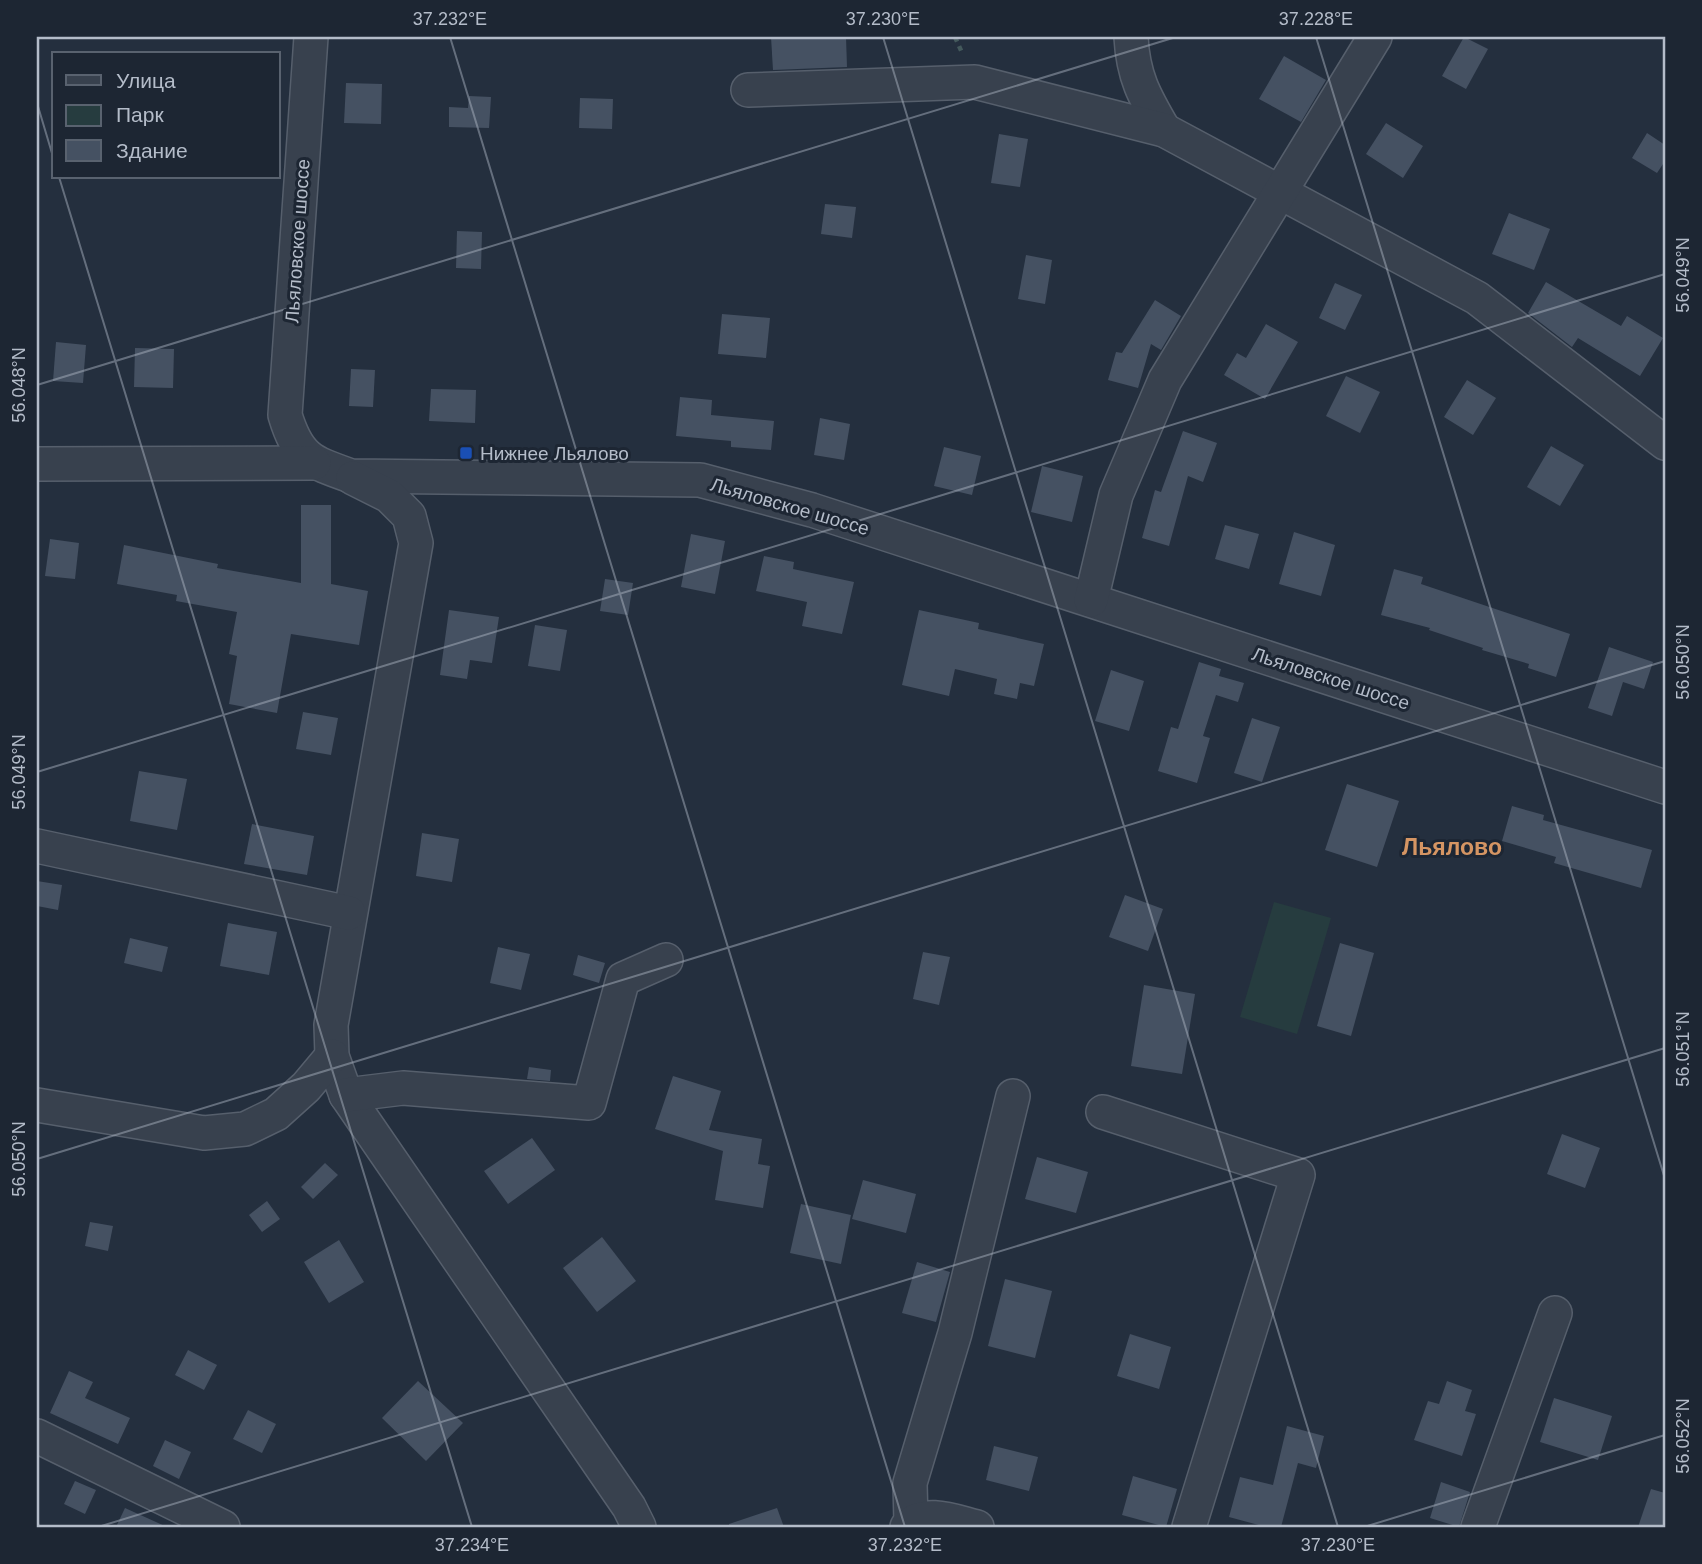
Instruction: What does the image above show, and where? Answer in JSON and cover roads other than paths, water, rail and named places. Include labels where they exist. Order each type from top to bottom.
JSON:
[{"type":"street","name":"Льяловское шоссе","points":[[311,37],[285,415],[292,439],[314,463],[351,476],[699,480],[812,510],[1665,787]]},
{"type":"street","points":[[1130,37],[1132,58],[1142,92],[1164,130]]},
{"type":"street","points":[[1091,600],[1116,495],[1165,380],[1375,37]]},
{"type":"street","points":[[748,90],[975,82],[1164,130],[1477,298],[1665,443]]},
{"type":"street","points":[[37,464],[314,463]]},
{"type":"street","points":[[351,476],[389,496],[409,516],[416,543],[349,913],[331,1025],[332,1056],[346,1095],[629,1507],[639,1527]]},
{"type":"street","points":[[37,846],[349,913]]},
{"type":"street","points":[[346,1095],[403,1088],[589,1103],[623,979],[666,960]]},
{"type":"street","points":[[37,1105],[204,1133],[245,1129],[276,1114],[306,1087],[332,1056]]},
{"type":"street","points":[[977,1527],[933,1517],[909,1525],[910,1483],[955,1332],[1013,1096]]},
{"type":"street","points":[[1102,1112],[1298,1175],[1189,1527]]},
{"type":"street","points":[[1478,1527],[1555,1313]]},
{"type":"street","points":[[37,1436],[223,1527]]},
{"type":"place","name":"Нижнее Льялово","points":[[466,453]]},
{"type":"district","name":"Льялово","points":[[1452,847]]}]
